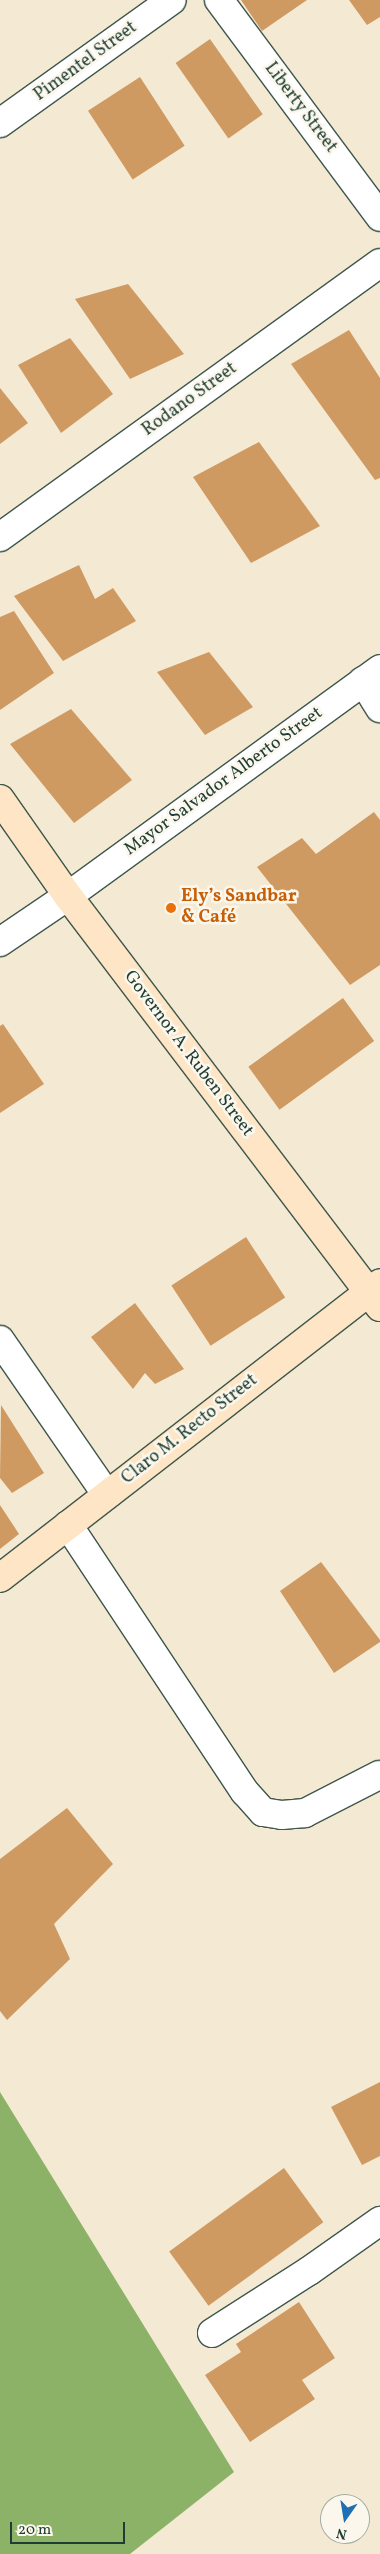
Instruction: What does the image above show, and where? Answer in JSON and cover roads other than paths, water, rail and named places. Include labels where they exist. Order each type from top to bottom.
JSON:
[{"type":"main road","name":"Governor A. Ruben Street","points":[[0,799],[68,896],[376,1294]]},
{"type":"main road","name":"Claro M. Recto Street","points":[[0,1578],[107,1495],[376,1294]]},
{"type":"street","name":"Pimentel Street","points":[[0,123],[172,0]]},
{"type":"street","name":"Liberty Street","points":[[220,0],[380,217]]},
{"type":"street","name":"Rodano Street","points":[[0,537],[380,263]]},
{"type":"street","points":[[371,675],[380,708]]},
{"type":"street","name":"Mayor Salvador Alberto Street","points":[[0,942],[68,896],[371,675]]},
{"type":"street","points":[[0,1340],[107,1495]]},
{"type":"street","points":[[68,1525],[245,1792],[263,1812],[282,1815],[305,1813],[379,1775]]},
{"type":"street","points":[[212,2333],[309,2271],[380,2221]]},
{"type":"place","name":"Ely’s Sandbar & Café","points":[[171,908]]}]
